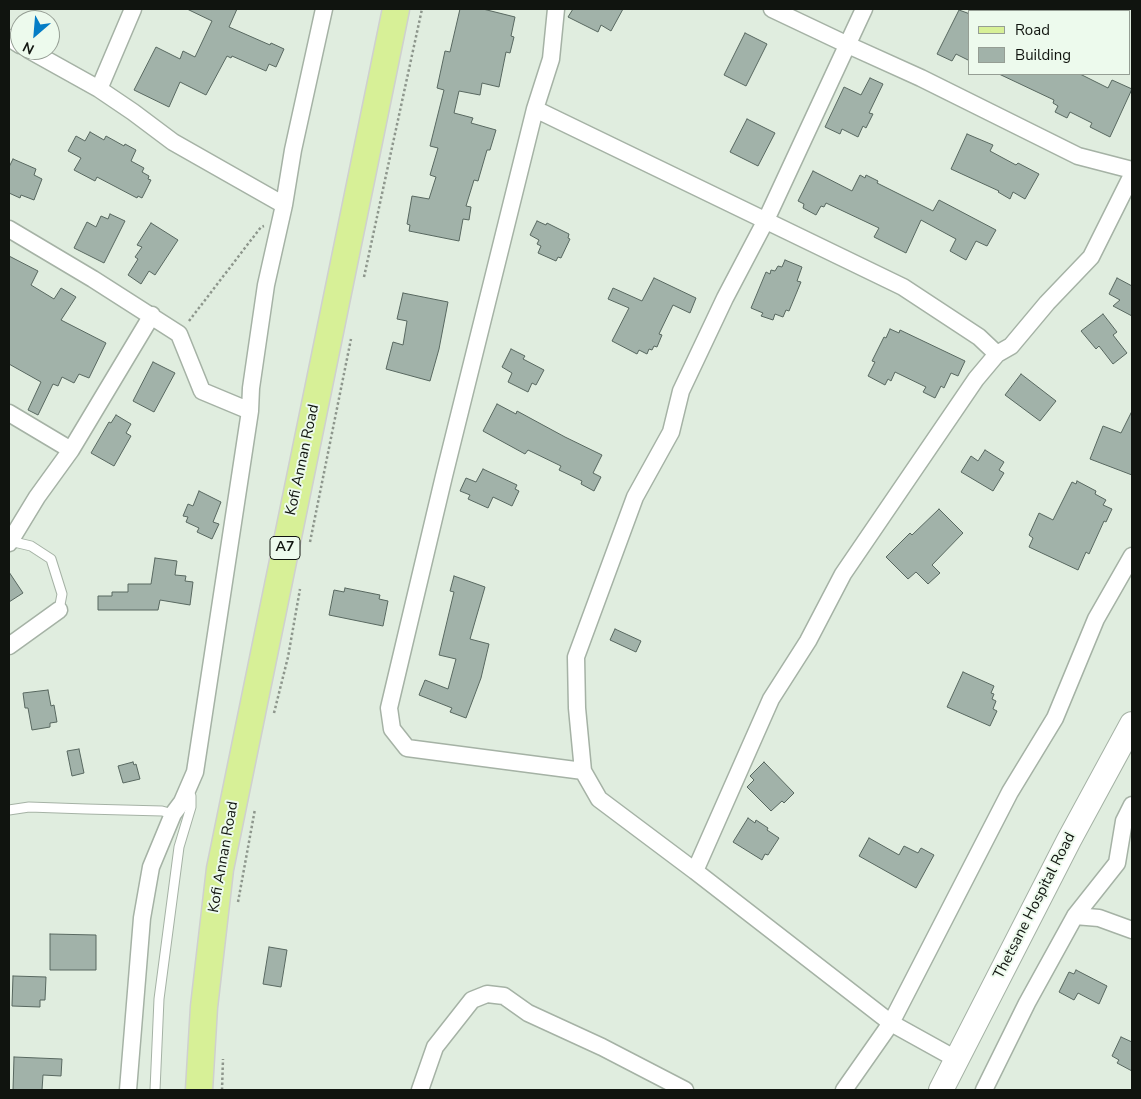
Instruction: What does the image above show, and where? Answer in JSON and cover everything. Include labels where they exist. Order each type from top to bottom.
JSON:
[{"type":"main road","name":"Kofi Annan Road","points":[[199,1090],[204,1007],[220,869],[396,9]]},
{"type":"main road","name":"Thetsane Hospital Road","points":[[941,1090],[1069,840],[1132,724]]},
{"type":"street","points":[[99,89],[134,9]]},
{"type":"street","points":[[128,1090],[142,918],[151,867],[173,814],[195,772],[250,411],[251,388],[266,285],[284,205],[292,150],[324,9]]},
{"type":"street","points":[[556,9],[551,59],[535,108],[444,476],[390,708],[392,730],[407,748],[582,771]]},
{"type":"street","points":[[772,9],[921,78],[1078,156],[1132,170]]},
{"type":"street","points":[[864,9],[766,220],[725,298],[682,391],[671,432],[635,497],[576,657],[577,708],[582,771],[599,799],[890,1023],[956,1059]]},
{"type":"street","points":[[47,60],[99,89],[174,142],[284,205]]},
{"type":"street","points":[[535,108],[903,287],[979,337],[997,354]]},
{"type":"street","points":[[695,872],[771,699],[808,641],[844,574],[976,379],[997,354],[1012,346],[1047,303],[1091,257],[1132,175]]},
{"type":"street","points":[[9,229],[152,315],[179,334],[202,391],[250,411]]},
{"type":"street","points":[[9,542],[37,497],[71,450],[152,315]]},
{"type":"street","points":[[9,413],[71,450]]},
{"type":"street","points":[[844,1090],[890,1023],[1010,792],[1055,718],[1096,620],[1132,556]]},
{"type":"street","points":[[9,646],[58,610]]},
{"type":"street","points":[[984,1090],[1027,1003],[1075,916],[1117,863],[1132,805]]},
{"type":"street","points":[[1075,916],[1099,918],[1132,930]]},
{"type":"street","points":[[420,1090],[435,1047],[472,1000],[487,994],[504,996],[528,1013],[602,1047],[684,1090]]},
{"type":"lane","points":[[9,542],[31,546],[51,559],[62,594],[58,610]]},
{"type":"lane","points":[[155,1090],[159,1000],[179,846],[191,807],[191,796],[187,790]]},
{"type":"lane","points":[[9,810],[29,807],[162,811],[173,814]]},
{"type":"path","points":[[363,279],[422,9]]},
{"type":"path","points":[[179,334],[261,227],[280,223]]},
{"type":"path","points":[[308,549],[352,336]]},
{"type":"path","points":[[274,714],[288,657],[301,584]]},
{"type":"path","points":[[237,910],[256,805]]},
{"type":"path","points":[[222,1090],[223,1056]]},
{"type":"building","points":[[187,9],[237,9],[229,27],[284,49],[276,67],[269,64],[266,71],[232,56],[231,58],[227,56],[206,95],[180,82],[169,107],[134,90],[156,47],[180,59],[183,51],[195,57],[212,21]]},
{"type":"building","points":[[460,9],[483,9],[515,17],[511,36],[514,37],[510,53],[506,52],[499,87],[482,83],[480,95],[459,91],[454,113],[473,118],[471,123],[496,130],[490,150],[487,150],[478,181],[474,180],[466,206],[471,207],[469,220],[463,219],[459,241],[409,231],[410,225],[407,224],[412,196],[429,199],[436,177],[430,175],[438,148],[430,146],[444,90],[437,88],[445,51],[450,52]]},
{"type":"building","points":[[573,9],[623,9],[611,31],[601,25],[598,32],[568,17]]},
{"type":"building","points":[[959,10],[968,13],[968,60],[956,54],[952,61],[937,54]]},
{"type":"building","points":[[745,33],[767,44],[746,86],[724,75]]},
{"type":"building","points":[[1001,75],[1082,75],[1108,88],[1112,80],[1132,89],[1110,137],[1090,127],[1092,123],[1070,112],[1067,118],[1055,112],[1058,106],[1053,103],[1054,100]]},
{"type":"building","points":[[870,78],[883,84],[869,113],[873,114],[866,128],[863,126],[858,137],[842,129],[840,134],[825,127],[844,87],[861,95]]},
{"type":"building","points":[[747,119],[775,133],[758,166],[730,152]]},
{"type":"building","points":[[90,132],[104,140],[106,136],[136,150],[131,161],[144,168],[142,172],[149,176],[148,179],[151,180],[142,198],[138,196],[137,198],[97,177],[95,181],[74,170],[81,158],[68,151],[76,136],[85,141]]},
{"type":"building","points":[[967,134],[993,145],[990,151],[1016,165],[1018,163],[1039,174],[1025,199],[1013,192],[1010,199],[999,191],[951,169]]},
{"type":"building","points":[[13,159],[36,169],[34,175],[42,179],[34,200],[21,195],[20,198],[9,193],[9,167]]},
{"type":"building","points":[[813,171],[852,191],[860,175],[865,178],[866,175],[878,181],[877,183],[933,211],[939,200],[996,230],[987,246],[976,241],[966,260],[950,251],[956,239],[921,220],[906,253],[874,237],[879,228],[826,203],[824,207],[821,206],[816,215],[803,208],[804,204],[798,201]]},
{"type":"building","points":[[110,214],[125,221],[104,263],[74,248],[87,222],[96,227],[101,216],[108,219]]},
{"type":"building","points":[[537,221],[546,225],[547,223],[569,234],[568,238],[570,239],[561,258],[558,257],[556,261],[538,253],[541,246],[537,244],[539,240],[530,235]]},
{"type":"building","points":[[151,223],[178,240],[155,275],[149,271],[141,284],[128,275],[138,259],[135,257],[142,247],[137,245]]},
{"type":"building","points":[[9,256],[38,271],[31,285],[54,299],[61,288],[76,297],[61,320],[106,343],[89,378],[79,374],[74,383],[62,377],[58,386],[53,384],[38,415],[28,410],[41,382],[9,364]]},
{"type":"building","points":[[785,260],[802,267],[797,281],[801,282],[789,311],[786,310],[783,317],[775,314],[773,320],[761,316],[763,313],[751,308],[766,272],[770,274],[771,270],[775,271],[778,266],[782,267]]},
{"type":"building","points":[[654,278],[696,298],[690,313],[673,305],[659,334],[662,335],[657,347],[654,346],[652,350],[649,349],[647,354],[639,350],[637,354],[612,341],[629,308],[608,299],[613,288],[642,301]]},
{"type":"building","points":[[1117,278],[1132,286],[1132,316],[1113,306],[1120,300],[1109,294]]},
{"type":"building","points":[[403,293],[448,302],[439,349],[430,381],[386,369],[393,342],[403,345],[407,321],[397,319]]},
{"type":"building","points":[[1103,314],[1117,332],[1113,335],[1127,353],[1113,364],[1099,346],[1096,349],[1081,331]]},
{"type":"building","points":[[890,329],[899,333],[900,330],[965,361],[958,376],[951,373],[944,388],[941,386],[935,398],[923,392],[926,387],[895,372],[891,381],[888,379],[885,385],[868,376],[875,362],[872,361]]},
{"type":"building","points":[[511,349],[525,356],[523,359],[544,370],[536,385],[532,383],[528,392],[508,382],[512,373],[502,367]]},
{"type":"building","points":[[153,362],[175,373],[154,412],[133,401]]},
{"type":"building","points":[[1021,374],[1056,401],[1040,421],[1005,395]]},
{"type":"building","points":[[497,404],[516,414],[517,411],[602,455],[593,473],[601,477],[594,491],[581,484],[582,481],[559,470],[561,466],[528,450],[525,454],[483,431]]},
{"type":"building","points":[[1132,411],[1132,475],[1090,459],[1103,426],[1121,433]]},
{"type":"building","points":[[116,415],[131,424],[126,433],[131,436],[114,466],[91,453],[109,422],[111,423]]},
{"type":"building","points":[[985,450],[1004,462],[999,470],[1004,473],[993,491],[961,472],[971,456],[978,461]]},
{"type":"building","points":[[483,469],[517,485],[515,489],[519,491],[512,506],[493,497],[488,508],[468,499],[470,495],[460,491],[466,478],[476,482]]},
{"type":"building","points":[[1077,481],[1096,491],[1095,494],[1106,500],[1103,505],[1112,509],[1106,522],[1104,521],[1089,554],[1086,552],[1078,570],[1029,547],[1033,538],[1029,535],[1039,513],[1053,520],[1072,482],[1076,484]]},
{"type":"building","points":[[199,491],[221,502],[213,522],[219,524],[212,539],[197,532],[199,528],[186,522],[188,517],[183,516],[188,504],[193,506]]},
{"type":"building","points":[[939,509],[963,533],[932,565],[940,573],[928,584],[916,572],[908,579],[886,557],[910,533],[912,535]]},
{"type":"building","points":[[155,558],[177,561],[175,575],[186,576],[185,581],[193,582],[190,605],[160,600],[158,610],[98,610],[98,596],[112,596],[112,592],[128,592],[128,584],[151,584]]},
{"type":"building","points":[[9,572],[23,593],[9,602]]},
{"type":"building","points":[[454,576],[485,587],[470,639],[489,644],[481,678],[466,718],[450,712],[452,708],[419,695],[425,680],[448,689],[456,659],[439,655],[454,592],[450,591]]},
{"type":"building","points":[[345,588],[380,595],[379,599],[388,601],[383,626],[329,615],[334,590],[344,592]]},
{"type":"building","points":[[615,629],[641,641],[636,652],[610,640]]},
{"type":"building","points":[[963,672],[994,686],[991,693],[994,694],[992,699],[996,701],[993,709],[997,711],[990,726],[947,707]]},
{"type":"building","points":[[48,690],[51,706],[54,705],[57,722],[50,723],[50,727],[32,730],[28,708],[25,708],[23,693]]},
{"type":"building","points":[[79,749],[84,773],[72,776],[67,751]]},
{"type":"building","points":[[133,762],[134,765],[136,764],[140,779],[123,783],[118,766]]},
{"type":"building","points":[[764,762],[794,793],[784,803],[782,801],[771,811],[747,787],[754,780],[750,776]]},
{"type":"building","points":[[748,818],[755,823],[756,820],[779,838],[768,855],[765,854],[762,860],[733,842]]},
{"type":"building","points":[[869,838],[899,855],[904,846],[918,853],[921,848],[934,855],[916,888],[859,856]]},
{"type":"building","points":[[50,934],[96,935],[96,970],[50,970]]},
{"type":"building","points":[[269,947],[287,950],[281,987],[263,984]]},
{"type":"building","points":[[1076,970],[1107,986],[1099,1004],[1078,993],[1074,1000],[1059,992],[1069,972],[1074,974]]},
{"type":"building","points":[[13,976],[46,977],[45,1000],[40,1000],[40,1007],[12,1006]]},
{"type":"building","points":[[1121,1037],[1132,1042],[1132,1071],[1117,1063],[1119,1060],[1112,1056]]},
{"type":"building","points":[[14,1057],[62,1059],[61,1076],[43,1075],[42,1090],[13,1090]]}]
